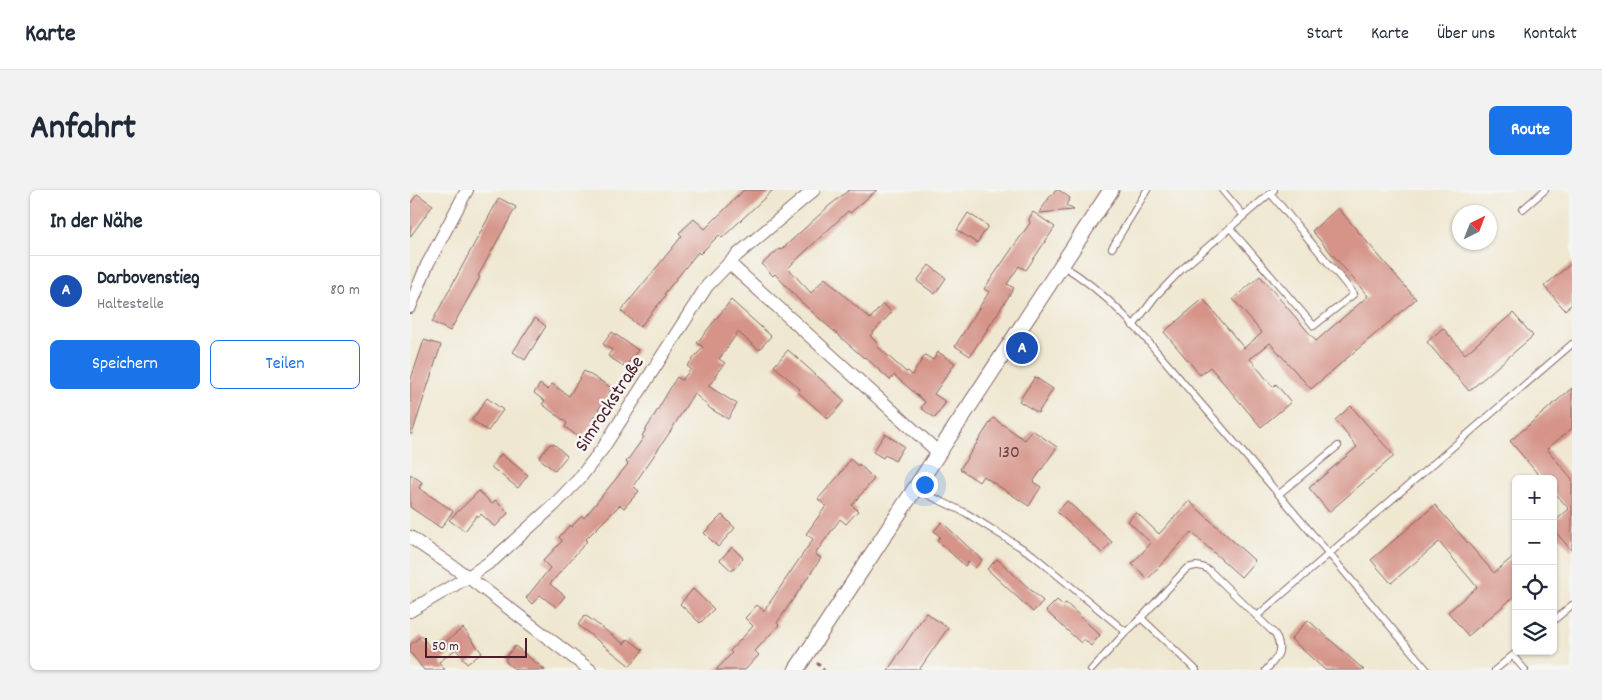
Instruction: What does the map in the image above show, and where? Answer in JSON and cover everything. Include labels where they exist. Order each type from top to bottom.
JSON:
[{"type":"street","points":[[410,307],[427,265],[467,190]]},
{"type":"street","name":"Simrockstraße","points":[[410,611],[493,560],[522,536],[579,479],[603,448],[708,286],[728,264],[814,190]]},
{"type":"street","points":[[796,670],[1111,190]]},
{"type":"street","points":[[728,264],[939,453]]},
{"type":"street","points":[[410,538],[468,577],[590,670]]},
{"type":"lane","points":[[1112,248],[1147,190]]},
{"type":"lane","points":[[1222,190],[1244,216]]},
{"type":"lane","points":[[1523,209],[1545,190]]},
{"type":"lane","points":[[1133,326],[1182,269],[1244,216],[1273,192],[1354,294],[1314,326],[1230,228]]},
{"type":"lane","points":[[1062,265],[1090,284],[1133,326],[1280,494],[1427,670]]},
{"type":"lane","points":[[1257,616],[1572,344]]},
{"type":"lane","points":[[1280,494],[1338,446]]},
{"type":"lane","points":[[916,488],[966,512],[1033,555],[1126,632]]},
{"type":"lane","points":[[1091,670],[1186,570],[1193,566],[1201,566],[1209,570],[1275,634],[1279,643],[1279,652],[1266,670]]},
{"type":"lane","points":[[1557,618],[1572,605]]},
{"type":"lane","points":[[1141,618],[1196,670]]},
{"type":"lane","points":[[1495,670],[1514,655]]},
{"type":"lane","points":[[1516,655],[1525,670]]},
{"type":"path","points":[[816,662],[824,670]]},
{"type":"building","points":[[744,190],[773,190],[722,238],[719,235],[700,254],[698,252],[640,327],[621,311],[682,236],[679,233],[694,219],[705,229]]},
{"type":"building","points":[[849,190],[877,190],[850,213],[848,211],[788,268],[811,293],[825,278],[870,319],[883,304],[892,312],[870,336],[878,344],[877,346],[906,372],[908,371],[912,375],[925,355],[933,360],[938,352],[955,363],[934,394],[946,402],[935,418],[921,408],[925,402],[894,375],[890,380],[864,358],[801,302],[775,274],[773,276],[762,264],[779,249],[781,250]]},
{"type":"building","points":[[1056,190],[1070,198],[1066,205],[1074,210],[1039,213],[1051,195]]},
{"type":"building","points":[[417,194],[433,205],[410,237],[410,204]]},
{"type":"building","points":[[499,198],[516,207],[450,331],[432,322]]},
{"type":"building","points":[[1338,208],[1416,299],[1311,389],[1270,343],[1250,359],[1273,387],[1276,384],[1291,402],[1261,427],[1210,367],[1200,375],[1164,332],[1203,299],[1244,348],[1262,333],[1233,299],[1260,276],[1316,341],[1368,296],[1312,231]]},
{"type":"building","points":[[1033,212],[1055,227],[1026,270],[1019,266],[1007,284],[1014,288],[970,356],[955,346],[989,292],[984,289],[1030,223],[1029,219]]},
{"type":"building","points":[[968,213],[988,226],[977,243],[957,230]]},
{"type":"building","points":[[1572,263],[1572,304],[1565,310],[1544,286]]},
{"type":"building","points":[[929,265],[946,278],[935,294],[917,281]]},
{"type":"building","points":[[731,300],[771,336],[759,350],[738,332],[719,359],[725,363],[708,386],[737,404],[728,419],[711,409],[694,393],[633,486],[639,491],[624,508],[620,505],[585,540],[587,541],[550,584],[565,596],[556,607],[540,595],[532,604],[526,598],[550,568],[543,561],[562,541],[559,537],[570,525],[571,527],[582,516],[584,518],[628,464],[626,462],[644,437],[642,436],[677,377],[682,380],[691,369],[687,366],[703,347],[697,343]]},
{"type":"building","points":[[1513,313],[1533,336],[1469,391],[1427,342],[1443,328],[1465,354]]},
{"type":"building","points":[[535,318],[546,326],[525,360],[513,352]]},
{"type":"building","points":[[612,332],[638,350],[625,367],[608,356],[612,350],[603,344]]},
{"type":"building","points":[[424,340],[441,345],[412,434],[410,434],[410,382]]},
{"type":"building","points":[[788,350],[845,401],[828,419],[798,392],[800,389],[774,366]]},
{"type":"building","points":[[584,371],[612,388],[592,420],[594,421],[581,439],[565,427],[567,423],[542,404],[545,401],[534,393],[540,384],[548,390],[552,384],[569,396]]},
{"type":"building","points":[[1035,377],[1053,389],[1038,413],[1019,401]]},
{"type":"building","points":[[1572,388],[1572,428],[1547,449],[1572,479],[1572,551],[1557,534],[1557,520],[1569,509],[1557,496],[1557,475],[1539,475],[1510,441]]},
{"type":"building","points":[[487,398],[503,410],[488,431],[472,420]]},
{"type":"building","points":[[1351,406],[1394,456],[1329,512],[1309,488],[1357,447],[1335,420]]},
{"type":"building","points":[[993,418],[1025,440],[1032,430],[1057,447],[1033,482],[1041,487],[1029,506],[983,476],[979,482],[960,469]]},
{"type":"building","points":[[885,434],[904,446],[895,461],[885,455],[883,458],[873,452]]},
{"type":"building","points":[[550,444],[554,444],[567,456],[555,471],[539,458]]},
{"type":"building","points":[[501,454],[528,475],[518,488],[491,467]]},
{"type":"building","points":[[850,459],[858,466],[859,464],[874,479],[852,505],[858,511],[846,524],[840,519],[815,554],[821,558],[777,623],[779,625],[755,651],[759,655],[745,670],[716,670],[732,653],[730,651],[753,626],[745,618],[757,605],[764,611],[813,539],[806,534],[826,506],[818,499],[840,474]]},
{"type":"building","points":[[410,474],[422,482],[419,488],[453,511],[441,528],[410,507]]},
{"type":"building","points":[[479,491],[492,504],[495,500],[508,513],[495,527],[481,514],[479,517],[477,515],[465,531],[449,520]]},
{"type":"building","points":[[1067,501],[1112,542],[1102,553],[1057,512]]},
{"type":"building","points":[[1189,501],[1255,561],[1241,577],[1191,532],[1148,579],[1132,564],[1151,543],[1128,521],[1136,512],[1159,534]]},
{"type":"building","points":[[1435,505],[1494,573],[1512,557],[1512,598],[1468,636],[1448,612],[1477,587],[1439,542],[1391,583],[1371,560]]},
{"type":"building","points":[[722,515],[735,528],[718,547],[704,533]]},
{"type":"building","points":[[942,522],[982,560],[975,568],[968,562],[965,566],[937,540],[940,537],[934,531]]},
{"type":"building","points":[[732,547],[743,558],[732,571],[720,560]]},
{"type":"building","points":[[997,559],[1043,601],[1033,612],[987,569]]},
{"type":"building","points":[[693,589],[714,609],[700,623],[680,604]]},
{"type":"building","points":[[1057,600],[1063,605],[1066,603],[1100,635],[1091,646],[1084,639],[1081,643],[1046,611]]},
{"type":"building","points":[[926,613],[948,628],[919,670],[888,670]]},
{"type":"building","points":[[585,615],[624,644],[628,639],[643,650],[630,666],[578,625]]},
{"type":"building","points":[[1308,620],[1364,670],[1325,670],[1291,639]]},
{"type":"building","points":[[463,628],[482,653],[467,664],[456,649],[439,662],[445,670],[424,670],[410,652],[410,645],[421,636],[433,651]]},
{"type":"building","points":[[515,646],[545,670],[516,670],[506,662],[506,657]]},
{"type":"place","name":"Darbovenstieg","points":[[1022,348]]}]
